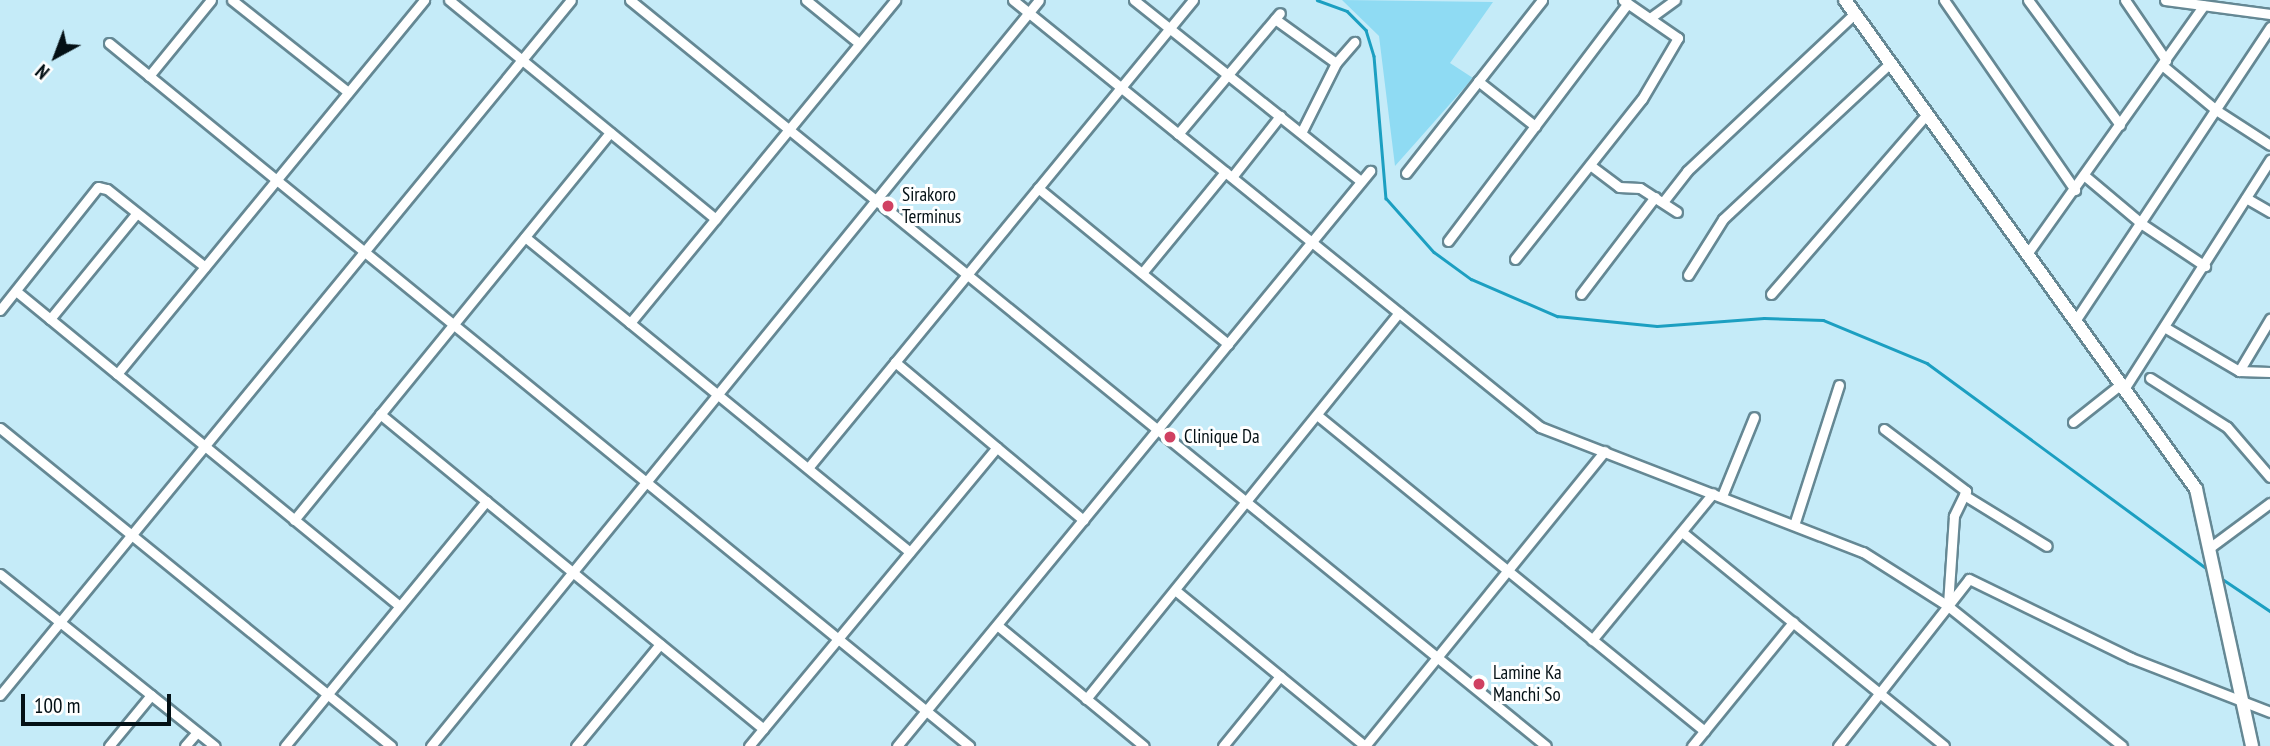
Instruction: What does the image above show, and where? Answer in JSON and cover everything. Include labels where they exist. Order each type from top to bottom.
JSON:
[{"type":"street","points":[[149,76],[211,0]]},
{"type":"street","points":[[232,0],[245,4],[348,92]]},
{"type":"street","points":[[117,374],[424,0]]},
{"type":"street","points":[[449,0],[716,219]]},
{"type":"street","points":[[0,695],[571,0]]},
{"type":"street","points":[[629,0],[1546,746]]},
{"type":"street","points":[[806,0],[859,43]]},
{"type":"street","points":[[630,323],[895,0]]},
{"type":"street","points":[[1013,0],[1540,427],[1863,552],[1948,606],[2122,746]]},
{"type":"street","points":[[431,746],[1039,0]]},
{"type":"street","points":[[1134,0],[1362,181]]},
{"type":"street","points":[[808,468],[1193,0]]},
{"type":"street","points":[[1406,173],[1542,0]]},
{"type":"street","points":[[1650,18],[1675,0]]},
{"type":"street","points":[[1846,0],[2196,489],[2212,547],[2252,746]]},
{"type":"street","points":[[1944,0],[2075,190]]},
{"type":"street","points":[[2028,0],[2120,125]]},
{"type":"street","points":[[2125,0],[2164,63],[2216,110],[2270,145]]},
{"type":"street","points":[[2165,0],[2270,14]]},
{"type":"street","points":[[1448,241],[1626,2],[1678,38],[1642,99],[1515,259]]},
{"type":"street","points":[[2027,254],[2204,5]]},
{"type":"street","points":[[1581,294],[1659,200],[1687,171],[1855,13]]},
{"type":"street","points":[[1178,134],[1230,76],[1278,16],[1336,62]]},
{"type":"street","points":[[2075,321],[2142,224],[2270,27]]},
{"type":"street","points":[[1301,133],[1336,62],[1354,41]]},
{"type":"street","points":[[109,43],[969,746]]},
{"type":"street","points":[[1688,275],[1723,219],[1890,63]]},
{"type":"street","points":[[1478,81],[1535,126]]},
{"type":"street","points":[[1771,294],[1927,114]]},
{"type":"street","points":[[1142,273],[1280,116]]},
{"type":"street","points":[[294,520],[610,132]]},
{"type":"street","points":[[2073,422],[2123,387],[2166,328],[2270,160]]},
{"type":"street","points":[[1590,165],[1619,187],[1640,188],[1677,212]]},
{"type":"street","points":[[897,746],[1370,171]]},
{"type":"street","points":[[2085,176],[2142,224],[2205,266]]},
{"type":"street","points":[[0,310],[98,187],[107,189],[135,215],[205,267]]},
{"type":"street","points":[[1038,188],[1228,344]]},
{"type":"street","points":[[2246,198],[2270,212]]},
{"type":"street","points":[[50,319],[135,215]]},
{"type":"street","points":[[525,237],[910,552]]},
{"type":"street","points":[[16,291],[399,606]]},
{"type":"street","points":[[1086,698],[1399,313]]},
{"type":"street","points":[[2239,371],[2270,319]]},
{"type":"street","points":[[2166,328],[2239,371],[2270,372]]},
{"type":"street","points":[[895,362],[1083,520]]},
{"type":"street","points":[[2150,378],[2227,427],[2270,477]]},
{"type":"street","points":[[1794,525],[1839,385]]},
{"type":"street","points":[[380,414],[764,729]]},
{"type":"street","points":[[1317,415],[1704,731]]},
{"type":"street","points":[[1592,640],[1682,532],[1718,495],[1754,416]]},
{"type":"street","points":[[0,428],[390,746]]},
{"type":"street","points":[[1884,429],[1965,491],[1954,516],[1948,606]]},
{"type":"street","points":[[750,746],[997,447]]},
{"type":"street","points":[[1175,590],[1365,746],[1605,451]]},
{"type":"street","points":[[1964,495],[2047,546]]},
{"type":"street","points":[[285,746],[486,501]]},
{"type":"street","points":[[2212,547],[2270,503]]},
{"type":"street","points":[[1682,532],[1944,746]]},
{"type":"street","points":[[0,574],[215,746]]},
{"type":"street","points":[[1838,746],[1969,579],[2131,658],[2270,712]]},
{"type":"street","points":[[1692,746],[1793,622]]},
{"type":"street","points":[[997,625],[1144,746]]},
{"type":"street","points":[[576,746],[660,644]]},
{"type":"street","points":[[1223,746],[1280,676]]},
{"type":"street","points":[[109,746],[150,695]]},
{"type":"street","points":[[185,746],[197,732]]},
{"type":"shaded area","points":[[1342,0],[1493,2],[1450,63],[1473,78],[1395,166],[1379,36]]},
{"type":"waterway","points":[[1317,0],[1347,11],[1366,30],[1374,56],[1386,198],[1434,252],[1471,279],[1557,316],[1657,326],[1764,318],[1823,320],[1927,363],[2209,570]]},
{"type":"waterway","points":[[2221,578],[2270,611]]},
{"type":"place","name":"Sirakoro Terminus","points":[[888,206]]},
{"type":"place","name":"Clinique Da","points":[[1170,437]]},
{"type":"place","name":"Lamine Ka Manchi So","points":[[1479,684]]}]
